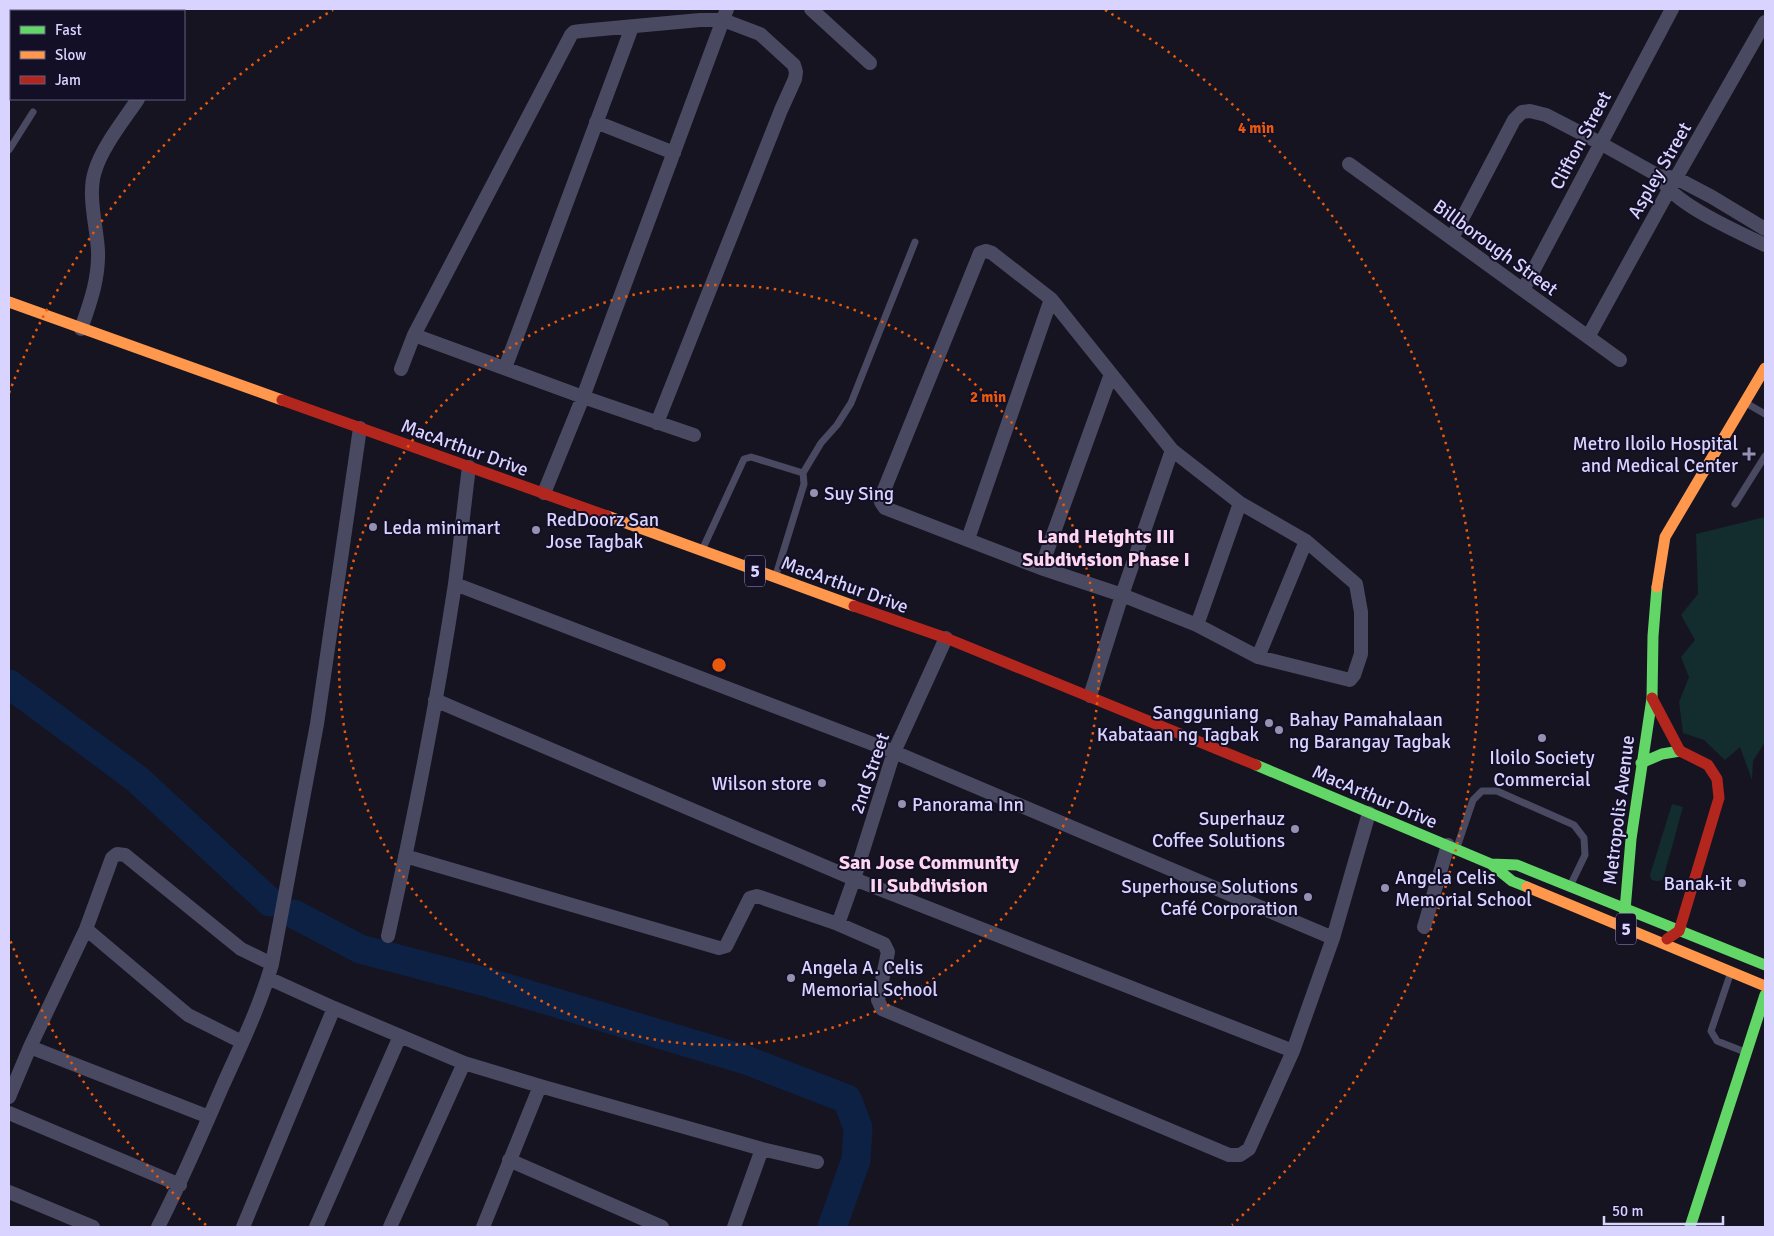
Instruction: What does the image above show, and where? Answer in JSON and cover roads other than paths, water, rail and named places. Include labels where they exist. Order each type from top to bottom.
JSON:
[{"type":"main road","name":"MacArthur Drive","points":[[9,302],[946,638],[1452,847],[1491,864],[1512,881],[1765,986]]},
{"type":"main road","name":"Metropolis Avenue","points":[[1624,928],[1624,908],[1641,763],[1652,698],[1653,636],[1658,576],[1666,537],[1765,368]]},
{"type":"main road","name":"Metropolis Avenue","points":[[1652,698],[1680,751]]},
{"type":"main road","points":[[1641,763],[1662,754],[1680,751],[1708,765],[1717,779],[1719,798],[1679,930],[1659,943]]},
{"type":"main road","name":"MacArthur Drive","points":[[1491,864],[1517,865],[1765,965]]},
{"type":"main road","points":[[1690,1227],[1765,996]]},
{"type":"street","points":[[811,9],[870,63]]},
{"type":"street","name":"Clifton Street","points":[[1523,290],[1672,9]]},
{"type":"street","points":[[544,493],[583,397],[725,15]]},
{"type":"street","points":[[401,369],[414,335],[570,35],[581,31],[700,20],[725,15],[760,34],[794,64],[795,79],[657,422]]},
{"type":"street","name":"Aspley Street","points":[[1588,337],[1672,184],[1765,22]]},
{"type":"street","points":[[505,368],[632,27]]},
{"type":"street","points":[[81,328],[95,288],[98,272],[98,250],[93,200],[95,170],[112,138],[137,100]]},
{"type":"street","points":[[1452,238],[1514,120],[1522,112],[1530,111],[1546,116],[1600,142],[1672,184],[1703,213],[1765,246]]},
{"type":"street","points":[[596,122],[674,153]]},
{"type":"street","name":"Billborough Street","points":[[1349,164],[1620,360]]},
{"type":"street","points":[[1672,184],[1712,197],[1765,229]]},
{"type":"street","points":[[980,253],[992,253],[1051,299],[1111,374],[1172,450],[1240,503],[1306,541],[1356,584],[1361,612],[1361,654],[1354,675],[1350,680],[1258,657],[1197,625],[1122,595],[1041,568],[885,508],[881,502],[882,495],[980,253]]},
{"type":"street","points":[[968,539],[1051,299]]},
{"type":"street","points":[[414,335],[694,436]]},
{"type":"street","points":[[1041,568],[1111,374]]},
{"type":"street","points":[[158,1227],[180,1185],[242,1042],[270,971],[317,724],[360,428]]},
{"type":"street","points":[[1090,696],[1122,595],[1172,450]]},
{"type":"street","points":[[388,936],[406,856],[435,700],[454,584],[469,467]]},
{"type":"street","points":[[1197,625],[1240,503]]},
{"type":"street","points":[[1258,657],[1306,541]]},
{"type":"street","points":[[454,584],[894,752],[1332,938]]},
{"type":"street","name":"2nd Street","points":[[838,924],[894,752],[946,638]]},
{"type":"street","points":[[435,700],[854,879],[1294,1051]]},
{"type":"street","points":[[406,856],[719,948],[726,946],[752,897],[757,896],[838,924],[884,944],[887,948],[888,952],[878,1000],[882,1009],[1229,1155],[1240,1155],[1249,1149],[1294,1051],[1332,938],[1369,813]]},
{"type":"street","points":[[1424,927],[1452,847]]},
{"type":"street","points":[[9,1097],[30,1047],[86,929],[112,858],[117,854],[125,855],[240,949],[270,971],[334,1008],[464,1063],[762,1149],[817,1162]]},
{"type":"street","points":[[86,929],[188,1015],[242,1042]]},
{"type":"street","points":[[243,1227],[334,1008]]},
{"type":"street","points":[[316,1227],[400,1036]]},
{"type":"street","points":[[30,1047],[209,1117]]},
{"type":"street","points":[[390,1227],[464,1063]]},
{"type":"street","points":[[487,1226],[509,1160],[540,1086]]},
{"type":"street","points":[[9,1113],[180,1185]]},
{"type":"street","points":[[734,1227],[762,1149]]},
{"type":"street","points":[[509,1160],[662,1227]]},
{"type":"street","points":[[9,1192],[92,1227]]},
{"type":"lane","points":[[9,150],[33,112]]},
{"type":"lane","points":[[775,578],[804,484],[803,472],[821,443],[837,425],[851,403],[914,242]]},
{"type":"lane","points":[[1744,402],[1765,414]]},
{"type":"lane","points":[[1735,504],[1765,456]]},
{"type":"lane","points":[[702,552],[744,459],[752,457],[803,472]]},
{"type":"lane","points":[[1452,847],[1473,800],[1482,792],[1497,791],[1574,825],[1584,838],[1586,855],[1570,886]]},
{"type":"lane","points":[[1731,972],[1711,1031],[1717,1041],[1747,1053]]},
{"type":"waterway","points":[[9,684],[137,779],[270,902]]},
{"type":"waterway","points":[[294,914],[360,949],[493,984],[746,1060],[847,1099],[858,1128],[856,1160],[832,1227]]},
{"type":"place","name":"Metro Iloilo Hospital and Medical Center","points":[[1749,454]]},
{"type":"place","name":"Suy Sing","points":[[814,493]]},
{"type":"place","name":"Leda minimart","points":[[373,527]]},
{"type":"place","name":"RedDoorz San Jose Tagbak","points":[[536,530]]},
{"type":"place","name":"Sangguniang Kabataan ng Tagbak","points":[[1269,723]]},
{"type":"place","name":"Bahay Pamahalaan ng Barangay Tagbak","points":[[1279,730]]},
{"type":"place","name":"Iloilo Society Commercial","points":[[1542,738]]},
{"type":"place","name":"Wilson store","points":[[822,783]]},
{"type":"place","name":"Panorama Inn","points":[[902,804]]},
{"type":"place","name":"Superhauz Coffee Solutions","points":[[1295,829]]},
{"type":"place","name":"Banak-it","points":[[1742,883]]},
{"type":"place","name":"Angela Celis Memorial School","points":[[1385,888]]},
{"type":"place","name":"Superhouse Solutions Café Corporation","points":[[1308,897]]},
{"type":"place","name":"Angela A. Celis Memorial School","points":[[791,978]]},
{"type":"district","name":"Land Heights III Subdivision Phase I","points":[[1106,548]]},
{"type":"district","name":"San Jose Community II Subdivision","points":[[929,874]]}]
